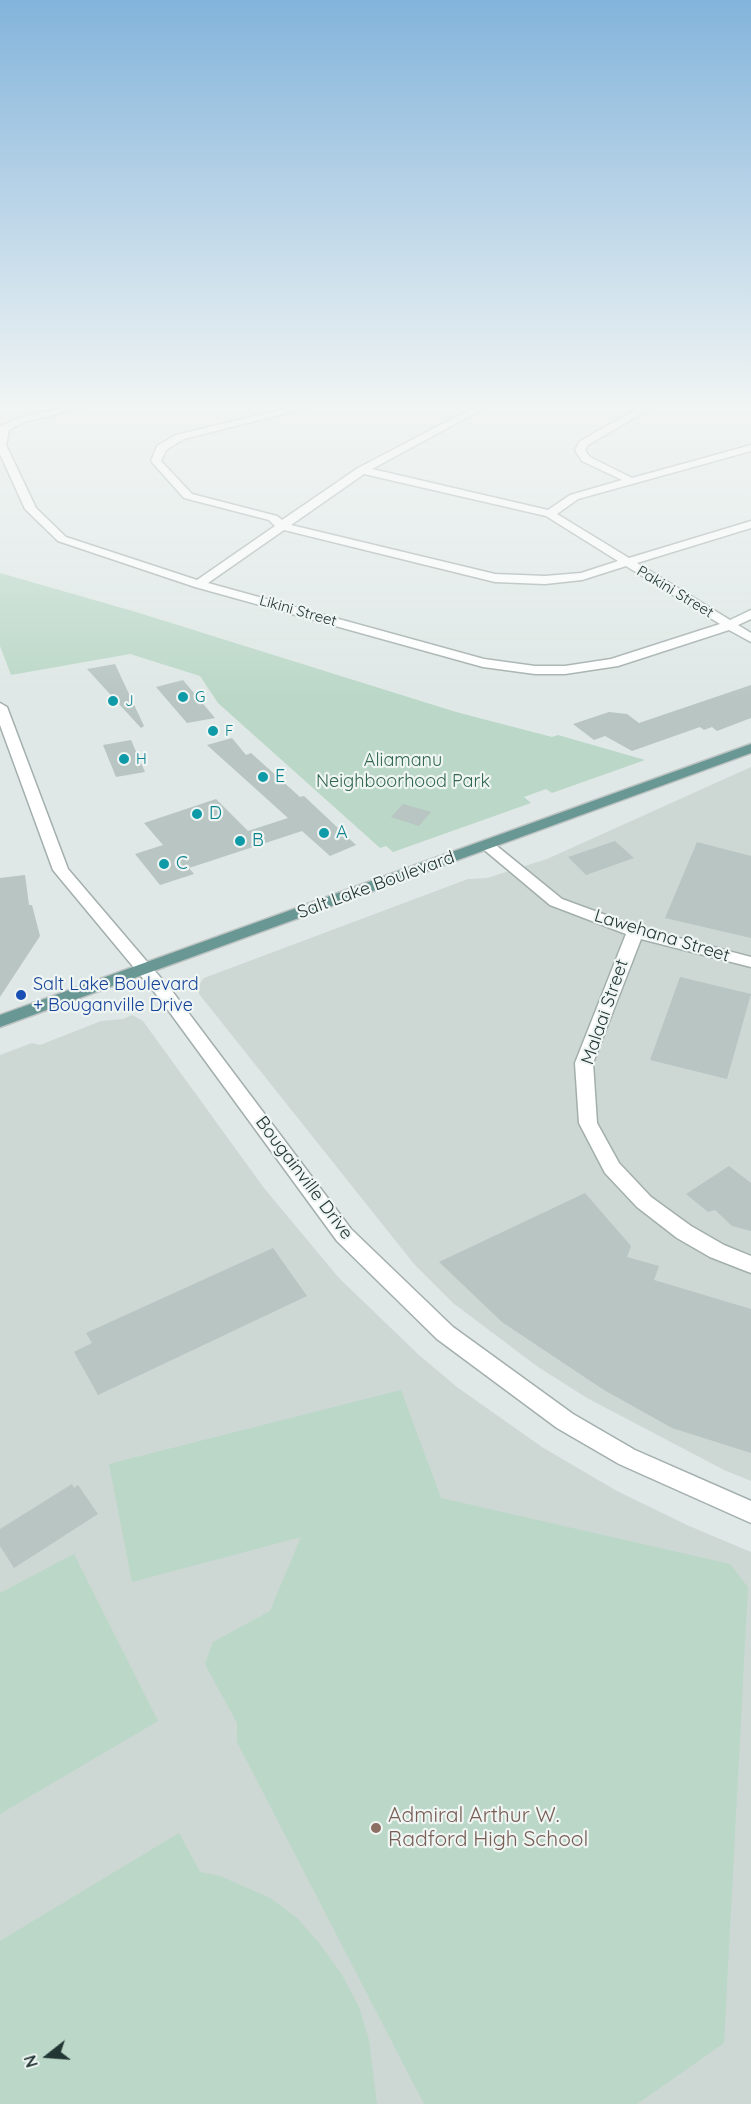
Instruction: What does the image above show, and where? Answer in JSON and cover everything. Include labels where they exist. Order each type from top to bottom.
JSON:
[{"type":"main road","name":"Salt Lake Boulevard","points":[[0,1021],[751,748]]},
{"type":"street","name":"Likini Street","points":[[28,502],[31,509],[62,539],[199,584],[483,663],[535,670],[613,663],[732,625],[751,614]]},
{"type":"street","points":[[212,502],[273,518],[282,526],[495,578],[565,579],[627,564],[644,555],[751,524]]},
{"type":"street","points":[[199,584],[316,502]]},
{"type":"street","name":"Pakini Street","points":[[500,502],[550,514],[627,564],[751,638]]},
{"type":"street","points":[[550,514],[567,502]]},
{"type":"street","name":"Bougainville Drive","points":[[0,707],[61,870],[143,968],[286,1154],[344,1235],[445,1333],[565,1421],[627,1457],[751,1512]]},
{"type":"street","name":"Lawehana Street","points":[[487,845],[556,902],[635,932],[751,962]]},
{"type":"street","name":"Malaai Street","points":[[635,932],[584,1063],[588,1123],[612,1168],[644,1202],[684,1232],[717,1251],[751,1265]]},
{"type":"shaded area","points":[[751,767],[751,1481],[724,1470],[587,1398],[538,1367],[453,1303],[414,1264],[199,994],[198,986],[204,978],[468,879],[487,878],[547,859]]},
{"type":"shaded area","name":"Admiral Arthur W. Radford High School","points":[[132,1015],[143,1021],[264,1188],[339,1278],[419,1355],[457,1387],[542,1447],[617,1491],[687,1525],[751,1552],[751,2104],[0,2104],[0,1055],[32,1043],[40,1045],[101,1021],[123,1019]]},
{"type":"green space","name":"Aliamanu Neighboorhood Park","points":[[0,573],[136,612],[456,712],[552,737],[558,735],[645,760],[552,793],[546,789],[524,797],[531,803],[393,852],[386,846],[380,848],[218,703],[200,676],[130,654],[11,675],[0,646]]},
{"type":"green space","points":[[401,1390],[441,1498],[730,1564],[748,1587],[724,2043],[637,2104],[424,2104],[237,1742],[237,1723],[205,1664],[213,1642],[270,1611],[301,1537],[132,1582],[109,1464]]},
{"type":"green space","points":[[74,1554],[158,1721],[0,1814],[0,1593]]},
{"type":"green space","points":[[179,1833],[200,1872],[220,1876],[270,1898],[297,1918],[320,1944],[342,1975],[359,2007],[369,2040],[377,2104],[0,2104],[0,1941]]},
{"type":"building","points":[[115,664],[144,726],[141,728],[87,669]]},
{"type":"building","points":[[183,680],[215,718],[187,723],[156,687]]},
{"type":"building","points":[[751,685],[751,718],[717,731],[712,727],[704,730],[700,727],[632,751],[605,736],[594,740],[573,724],[609,712],[627,714],[639,723]]},
{"type":"building","points":[[232,738],[246,755],[251,753],[300,797],[304,796],[356,845],[330,856],[302,831],[189,868],[194,874],[160,885],[135,854],[163,845],[144,823],[216,799],[248,831],[288,818],[207,745]]},
{"type":"building","name":"H","points":[[131,740],[145,772],[116,777],[103,745]]},
{"type":"building","points":[[403,804],[431,812],[419,826],[391,817]]},
{"type":"building","points":[[615,841],[634,858],[586,875],[568,857]]},
{"type":"building","points":[[697,842],[751,856],[751,938],[665,918]]},
{"type":"building","points":[[25,875],[29,905],[32,905],[40,936],[0,997],[0,878]]},
{"type":"building","points":[[680,977],[751,994],[727,1079],[650,1060]]},
{"type":"building","points":[[729,1166],[751,1183],[751,1231],[732,1226],[715,1210],[708,1212],[686,1194]]},
{"type":"building","points":[[585,1193],[631,1246],[627,1257],[659,1266],[654,1280],[751,1309],[751,1453],[672,1428],[604,1390],[502,1322],[439,1262]]},
{"type":"building","points":[[273,1248],[307,1296],[98,1395],[74,1352],[92,1343],[86,1333]]},
{"type":"building","points":[[72,1484],[74,1488],[78,1485],[98,1514],[14,1568],[0,1546],[0,1529]]},
{"type":"place","name":"G","points":[[183,697]]},
{"type":"place","name":"J","points":[[113,701]]},
{"type":"place","name":"F","points":[[213,731]]},
{"type":"place","name":"H","points":[[124,759]]},
{"type":"place","name":"E","points":[[263,777]]},
{"type":"place","name":"D","points":[[197,814]]},
{"type":"place","name":"A","points":[[324,833]]},
{"type":"place","name":"B","points":[[240,841]]},
{"type":"place","name":"C","points":[[164,864]]},
{"type":"place","name":"Salt Lake Boulevard + Bouganville Drive","points":[[21,995]]},
{"type":"place","name":"Admiral Arthur W. Radford High School","points":[[376,1828]]}]
